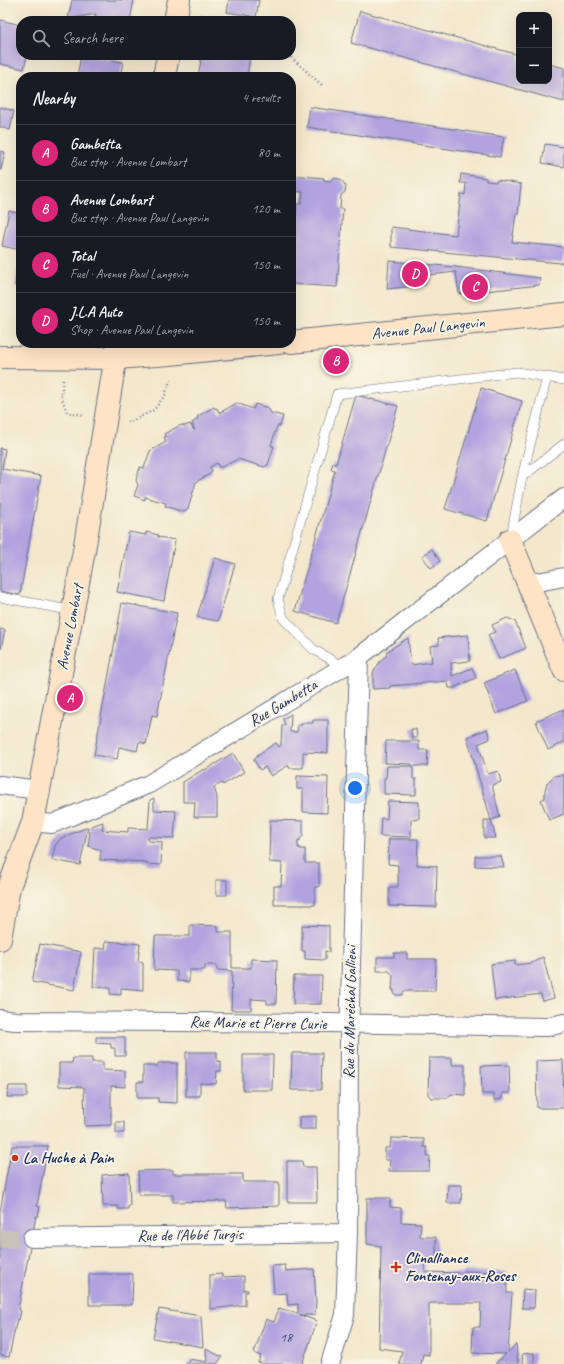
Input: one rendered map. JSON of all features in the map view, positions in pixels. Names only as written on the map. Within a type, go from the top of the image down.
[{"type":"main road","points":[[176,16],[179,0]]},
{"type":"main road","points":[[165,72],[167,60]]},
{"type":"main road","name":"Avenue Paul Langevin","points":[[296,341],[564,314]]},
{"type":"main road","points":[[0,357],[66,358],[117,350],[170,354],[229,348]]},
{"type":"main road","name":"Avenue Lombart","points":[[0,939],[5,886],[33,822],[74,611],[117,350]]},
{"type":"main road","points":[[510,540],[564,670]]},
{"type":"street","name":"Rue Gambetta","points":[[33,822],[52,824],[149,784],[343,667],[359,657],[564,498]]},
{"type":"street","points":[[527,584],[564,576]]},
{"type":"street","name":"Rue du Maréchal Gallieni","points":[[330,1364],[345,1315],[348,1233],[350,1024],[359,657]]},
{"type":"street","points":[[0,785],[39,790]]},
{"type":"street","name":"Rue Marie et Pierre Curie","points":[[0,1019],[15,1021],[547,1027],[564,1023]]},
{"type":"street","name":"Rue de l'Abbé Turgis","points":[[32,1238],[348,1233]]},
{"type":"lane","points":[[343,667],[312,649],[283,618],[278,599],[337,394],[517,372],[564,380]]},
{"type":"lane","points":[[510,540],[522,477],[547,377]]},
{"type":"lane","points":[[522,477],[564,444]]},
{"type":"lane","points":[[0,597],[74,611]]},
{"type":"path","points":[[294,60],[323,86]]},
{"type":"path","points":[[66,358],[61,396],[67,412],[105,420],[130,422],[154,410],[165,395],[172,376],[170,354]]},
{"type":"building","points":[[72,0],[134,0],[131,16],[96,16],[96,14],[69,16]]},
{"type":"building","points":[[229,0],[259,0],[256,16],[227,12]]},
{"type":"building","points":[[360,11],[516,54],[516,84],[552,84],[552,65],[564,68],[564,102],[351,43]]},
{"type":"building","points":[[0,20],[16,24],[16,60],[26,60],[24,69],[0,64]]},
{"type":"building","points":[[80,60],[111,60],[123,62],[121,72],[78,72]]},
{"type":"building","points":[[201,60],[249,60],[248,72],[199,72]]},
{"type":"building","points":[[0,107],[14,111],[10,130],[0,127]]},
{"type":"building","points":[[310,107],[504,137],[500,157],[307,127]]},
{"type":"building","points":[[545,144],[564,147],[564,167],[542,163]]},
{"type":"building","points":[[0,151],[5,152],[1,170],[0,170]]},
{"type":"building","points":[[461,174],[486,178],[486,181],[496,182],[497,180],[521,184],[518,214],[516,214],[512,242],[562,247],[564,251],[564,261],[560,263],[391,247],[391,227],[456,235],[461,194],[465,195],[466,183],[460,183]]},
{"type":"building","points":[[296,175],[324,178],[323,180],[330,181],[334,178],[340,179],[346,186],[345,192],[341,195],[340,209],[343,209],[337,287],[296,284],[297,204],[301,204],[303,192],[296,191]]},
{"type":"building","points":[[9,211],[16,213],[16,249],[2,246]]},
{"type":"building","points":[[389,261],[456,267],[540,278],[539,285],[459,294],[456,272],[429,275],[425,285],[387,289]]},
{"type":"building","points":[[481,388],[522,401],[487,521],[445,509]]},
{"type":"building","points":[[356,395],[398,406],[336,623],[295,611],[335,470],[331,469],[333,463],[336,464]]},
{"type":"building","points":[[237,403],[253,409],[255,404],[268,408],[271,413],[283,416],[280,426],[277,426],[271,446],[274,446],[268,465],[264,467],[238,459],[222,467],[219,467],[217,463],[210,467],[212,471],[210,474],[196,482],[188,509],[184,512],[165,506],[166,503],[145,497],[145,500],[134,496],[138,485],[136,480],[140,467],[144,468],[150,451],[166,442],[164,437],[166,436],[164,434],[181,425],[185,426],[190,424],[195,430],[192,423],[197,420],[198,416],[214,407],[215,409],[217,408],[219,413]]},
{"type":"building","points":[[0,448],[5,449],[2,469],[41,476],[20,595],[0,591]]},
{"type":"building","points":[[129,532],[146,535],[146,532],[158,535],[158,537],[175,540],[164,601],[117,592]]},
{"type":"building","points":[[432,549],[440,561],[431,568],[422,556]]},
{"type":"building","points":[[215,558],[235,564],[218,621],[197,617]]},
{"type":"building","points":[[122,603],[177,613],[157,716],[152,715],[146,744],[139,742],[137,751],[119,747],[117,759],[94,755]]},
{"type":"building","points":[[507,618],[515,621],[526,648],[499,659],[488,635],[495,632],[492,625]]},
{"type":"building","points":[[0,629],[5,630],[1,649],[0,649]]},
{"type":"building","points":[[468,635],[470,661],[451,663],[452,676],[472,668],[476,678],[453,688],[449,688],[448,681],[373,689],[373,673],[381,660],[387,655],[386,652],[408,638],[411,665],[432,662],[430,646],[439,645],[438,638]]},
{"type":"building","points":[[515,670],[528,701],[496,714],[484,683]]},
{"type":"building","points":[[564,709],[564,742],[548,750],[536,721]]},
{"type":"building","points":[[291,714],[290,732],[297,732],[298,725],[302,725],[302,723],[313,723],[313,720],[328,720],[328,753],[303,752],[303,768],[289,768],[289,765],[271,776],[265,767],[260,770],[254,760],[258,756],[257,755],[276,743],[279,747],[281,745],[282,725],[285,725],[283,719]]},
{"type":"building","points":[[411,729],[416,729],[417,738],[412,738]]},
{"type":"building","points":[[487,729],[490,739],[478,744],[488,774],[498,771],[501,782],[492,785],[500,817],[491,820],[467,737]]},
{"type":"building","points":[[386,741],[419,741],[419,750],[428,750],[427,766],[413,766],[413,779],[416,779],[416,795],[384,794],[384,778],[386,778],[387,766],[412,766],[412,764],[385,763]]},
{"type":"building","points":[[233,753],[244,772],[223,785],[222,783],[214,787],[217,797],[217,817],[194,817],[195,802],[183,802],[183,782]]},
{"type":"building","points":[[564,775],[564,814],[549,820],[541,800],[545,798],[547,783],[554,776]]},
{"type":"building","points":[[297,776],[328,777],[327,813],[303,812],[303,789],[297,789]]},
{"type":"building","points":[[154,798],[154,810],[176,811],[174,838],[148,837],[148,841],[162,842],[161,865],[147,864],[147,862],[100,860],[101,850],[88,846],[91,826],[103,822],[102,830],[128,832],[128,828],[148,829],[150,800]]},
{"type":"building","points":[[388,801],[419,802],[419,819],[411,819],[411,837],[380,836],[381,818],[387,819]]},
{"type":"building","points":[[270,820],[303,821],[303,836],[300,841],[298,840],[298,848],[300,847],[300,849],[305,849],[305,863],[319,863],[319,887],[315,887],[315,905],[274,905],[274,886],[281,886],[282,863],[269,862]]},
{"type":"building","points":[[484,820],[491,820],[496,838],[484,838]]},
{"type":"building","points":[[88,827],[80,865],[52,860],[55,846],[61,838]]},
{"type":"building","points":[[389,839],[418,839],[417,865],[437,866],[436,907],[389,906],[389,887],[398,887],[398,865],[388,864]]},
{"type":"building","points":[[475,856],[501,856],[504,867],[475,866]]},
{"type":"building","points":[[216,880],[227,880],[227,895],[216,895]]},
{"type":"building","points":[[190,925],[218,926],[218,932],[232,932],[232,968],[251,968],[251,959],[277,960],[276,1004],[267,1004],[267,1000],[251,999],[251,1010],[231,1010],[232,971],[217,970],[217,965],[205,965],[205,970],[189,970],[189,982],[177,981],[177,971],[154,970],[155,936],[190,936]]},
{"type":"building","points":[[302,925],[329,926],[329,952],[325,951],[325,960],[305,959],[305,951],[302,951]]},
{"type":"building","points":[[106,941],[140,944],[138,961],[143,962],[143,990],[121,988],[121,995],[110,994],[110,988],[93,987],[95,948],[105,949]]},
{"type":"building","points":[[40,944],[81,952],[74,990],[32,982]]},
{"type":"building","points":[[394,953],[407,953],[407,959],[436,959],[435,991],[404,991],[402,995],[396,995],[394,990],[392,990],[393,975],[389,971],[377,971],[377,957],[394,957]]},
{"type":"building","points":[[543,957],[554,998],[543,1001],[541,994],[495,1000],[491,964],[515,961],[515,965],[532,963]]},
{"type":"building","points":[[294,976],[322,976],[321,1004],[293,1004]]},
{"type":"building","points":[[96,1037],[125,1037],[125,1056],[115,1056],[115,1048],[111,1048],[111,1044],[96,1043]]},
{"type":"building","points":[[186,1052],[217,1052],[217,1062],[221,1061],[221,1071],[217,1071],[216,1084],[200,1083],[200,1096],[186,1096]]},
{"type":"building","points":[[292,1053],[322,1053],[321,1090],[291,1090]]},
{"type":"building","points":[[243,1055],[273,1055],[272,1090],[243,1090]]},
{"type":"building","points":[[73,1058],[92,1058],[92,1062],[103,1062],[103,1070],[125,1071],[125,1087],[111,1086],[111,1125],[85,1126],[84,1087],[59,1086],[59,1063],[72,1063]]},
{"type":"building","points":[[429,1058],[452,1058],[452,1065],[465,1065],[465,1095],[451,1094],[448,1098],[431,1098],[428,1094]]},
{"type":"building","points":[[563,1060],[564,1108],[537,1108],[536,1061]]},
{"type":"building","points":[[158,1063],[177,1063],[177,1103],[158,1102],[158,1098],[137,1098],[137,1082],[143,1082],[143,1066],[158,1066]]},
{"type":"building","points":[[509,1065],[510,1093],[502,1093],[502,1099],[494,1100],[494,1094],[482,1094],[481,1066]]},
{"type":"building","points":[[9,1086],[27,1086],[27,1097],[7,1097]]},
{"type":"building","points":[[316,1116],[316,1129],[299,1129],[299,1117]]},
{"type":"building","points":[[116,1122],[124,1122],[124,1133],[116,1133]]},
{"type":"building","points":[[391,1138],[424,1139],[424,1147],[427,1147],[427,1156],[430,1156],[429,1171],[389,1171],[390,1160],[385,1160],[385,1148],[390,1148]]},
{"type":"building","points":[[12,1146],[48,1146],[37,1206],[40,1207],[38,1216],[36,1216],[18,1310],[21,1311],[19,1320],[17,1319],[9,1357],[0,1355],[0,1211]]},
{"type":"building","points":[[287,1161],[302,1161],[303,1167],[316,1167],[317,1202],[287,1202]]},
{"type":"building","points":[[173,1170],[173,1174],[243,1174],[243,1182],[279,1182],[279,1206],[227,1208],[226,1201],[173,1202],[173,1195],[139,1195],[138,1171]]},
{"type":"building","points":[[129,1173],[130,1206],[128,1206],[128,1209],[118,1209],[118,1206],[103,1206],[102,1175]]},
{"type":"building","points":[[448,1185],[462,1185],[461,1203],[447,1203]]},
{"type":"building","points":[[367,1198],[390,1198],[390,1207],[401,1208],[401,1222],[421,1223],[420,1237],[436,1237],[436,1258],[426,1258],[425,1272],[507,1272],[507,1293],[512,1293],[508,1352],[516,1344],[518,1364],[495,1364],[506,1354],[472,1353],[473,1327],[480,1327],[481,1303],[429,1303],[429,1355],[423,1354],[421,1364],[399,1364],[402,1351],[379,1348],[381,1246],[367,1244]]},
{"type":"building","points":[[285,1265],[286,1271],[314,1269],[316,1301],[315,1315],[300,1315],[317,1321],[302,1364],[263,1364],[258,1362],[261,1356],[254,1353],[266,1319],[274,1322],[279,1308],[298,1314],[298,1304],[288,1305],[287,1293],[274,1294],[272,1266]]},
{"type":"building","points":[[89,1274],[133,1274],[132,1305],[89,1305]]},
{"type":"building","points":[[222,1274],[222,1277],[244,1276],[244,1290],[248,1290],[248,1292],[245,1292],[245,1305],[210,1309],[210,1275]]},
{"type":"building","points":[[523,1289],[535,1290],[534,1308],[522,1308]]},
{"type":"building","points":[[159,1309],[201,1316],[203,1347],[153,1338]]},
{"type":"building","points":[[206,1349],[222,1357],[217,1364],[186,1364],[189,1362],[189,1359],[207,1362]]},
{"type":"building","points":[[534,1353],[534,1364],[523,1364],[522,1354]]},
{"type":"tunnel","points":[[0,1239],[32,1238]]},
{"type":"place","name":"J.L.A Auto","points":[[415,274]]},
{"type":"place","name":"Total","points":[[475,287]]},
{"type":"place","name":"Avenue Lombart","points":[[336,361]]},
{"type":"place","name":"Gambetta","points":[[70,698]]},
{"type":"place","name":"La Huche à Pain","points":[[15,1158]]},
{"type":"place","name":"Clinalliance Fontenay-aux-Roses","points":[[396,1267]]}]
